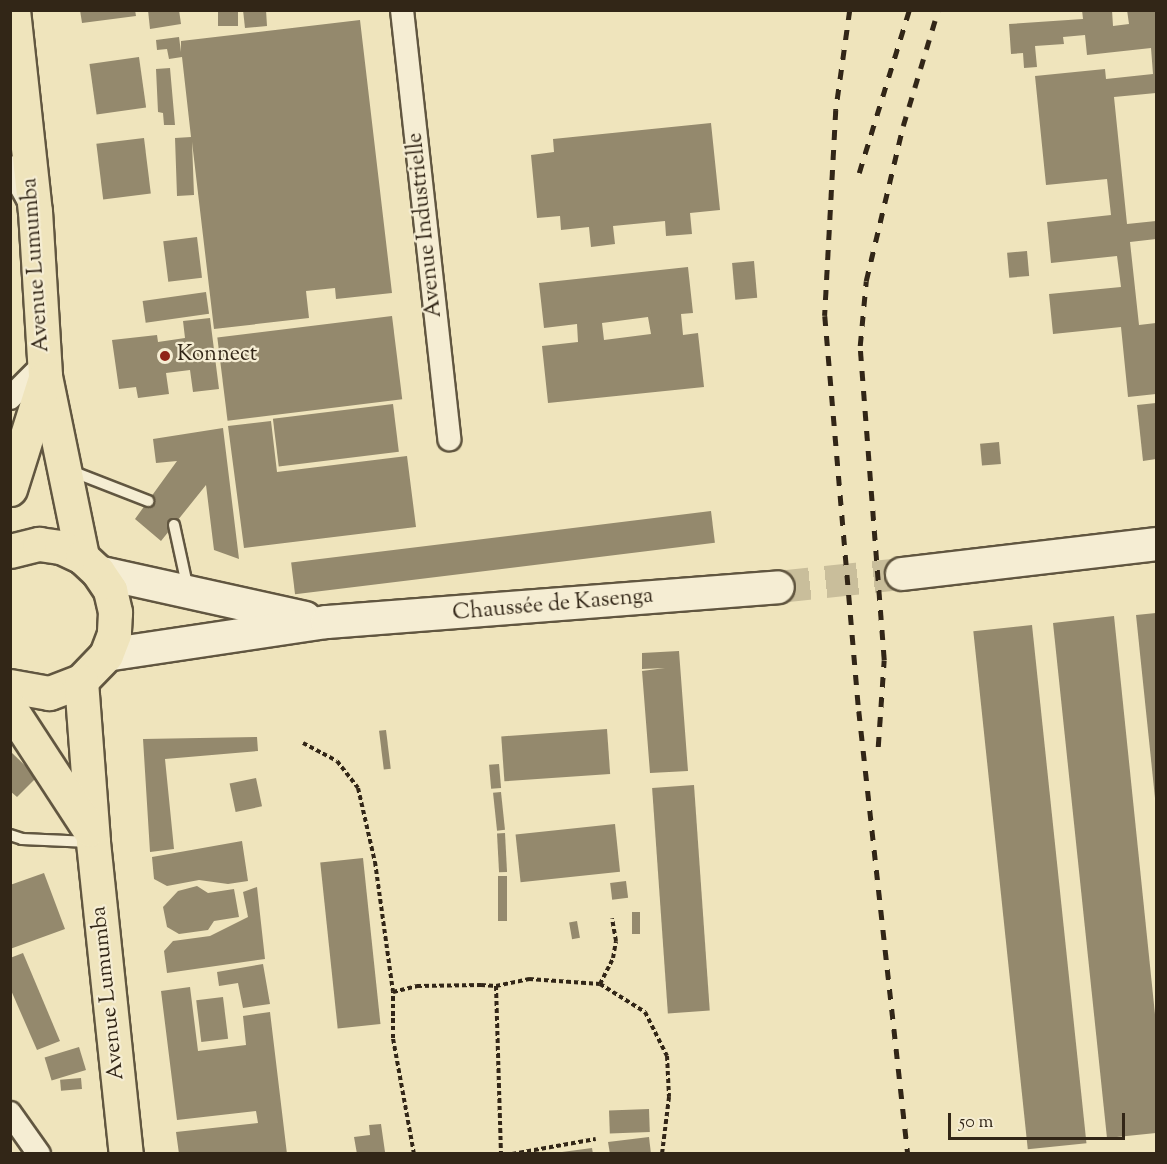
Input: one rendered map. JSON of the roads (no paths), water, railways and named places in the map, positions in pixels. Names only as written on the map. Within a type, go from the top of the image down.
[{"type":"highway","name":"Avenue Lumumba","points":[[10,686],[49,693],[81,681],[106,655],[114,634],[115,612],[110,591],[90,564],[65,469],[45,370],[35,211],[13,10]]},
{"type":"highway","name":"Avenue Lumumba","points":[[10,489],[45,370]]},
{"type":"highway","points":[[10,551],[39,544],[61,547],[90,564]]},
{"type":"highway","name":"Avenue Lumumba","points":[[81,681],[92,837],[126,1154]]},
{"type":"highway","name":"Avenue Lumumba","points":[[10,708],[92,837]]},
{"type":"main road","points":[[902,574],[1156,544]]},
{"type":"main road","points":[[90,564],[190,593],[327,622]]},
{"type":"main road","name":"Chaussée de Kasenga","points":[[327,622],[778,587]]},
{"type":"main road","points":[[106,655],[327,622]]},
{"type":"street","name":"Avenue Industrielle","points":[[402,10],[449,439]]},
{"type":"street","points":[[10,167],[35,211]]},
{"type":"street","points":[[10,398],[45,370]]},
{"type":"street","points":[[10,1113],[39,1154]]},
{"type":"lane","points":[[65,469],[148,501]]},
{"type":"lane","points":[[174,525],[190,593]]},
{"type":"lane","points":[[10,835],[22,839],[92,837]]},
{"type":"tunnel","points":[[778,587],[902,574]]},
{"type":"railway","points":[[850,10],[836,110],[825,316],[859,711],[908,1154]]},
{"type":"railway","points":[[859,173],[909,10]]},
{"type":"railway","points":[[878,747],[884,660],[860,346],[866,281],[903,126],[938,10]]},
{"type":"place","name":"Konnect","points":[[165,356]]}]
